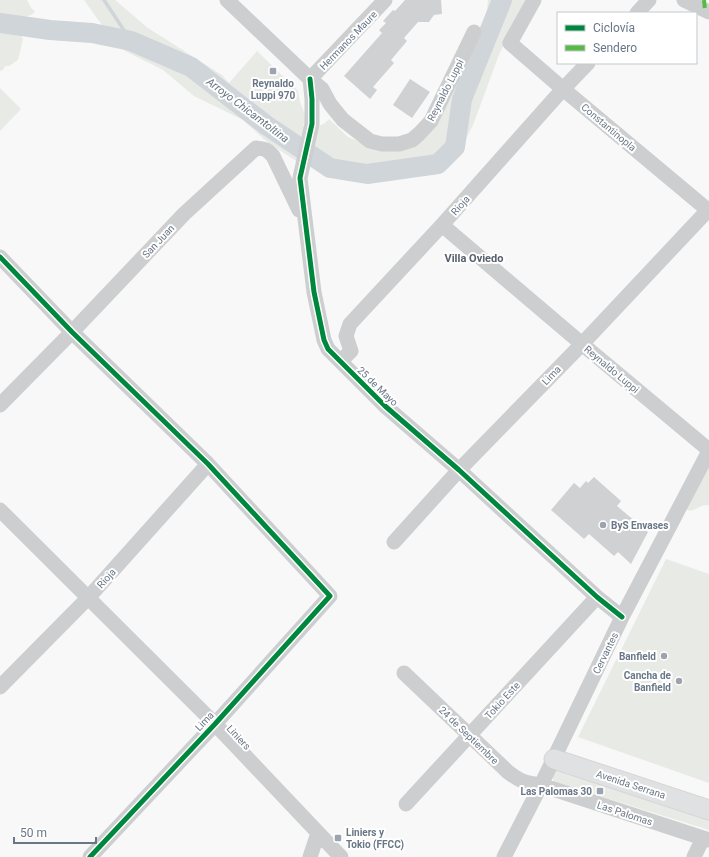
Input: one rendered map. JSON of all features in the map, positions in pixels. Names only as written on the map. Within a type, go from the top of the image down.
[{"type":"main road","name":"Avenida Serrana","points":[[554,758],[709,810]]},
{"type":"street","name":"Reynaldo Luppi","points":[[227,0],[322,89],[330,104],[343,120],[370,141],[382,144],[399,144],[412,140],[431,121],[474,32]]},
{"type":"street","name":"Hermanos Maure","points":[[310,79],[385,0]]},
{"type":"street","name":"Constantinopla","points":[[534,0],[510,43],[709,210]]},
{"type":"street","points":[[638,12],[649,0]]},
{"type":"street","points":[[684,0],[709,12]]},
{"type":"street","name":"Rioja","points":[[346,356],[346,336],[350,324],[442,225],[587,64]]},
{"type":"street","name":"25 de Mayo","points":[[310,79],[312,124],[300,178],[314,292],[324,340],[328,349],[346,356],[385,406],[459,470],[598,597],[622,617]]},
{"type":"street","name":"San Juan","points":[[0,405],[72,332],[184,214],[256,148],[269,151],[273,156],[305,222]]},
{"type":"street","name":"Lima","points":[[394,542],[459,470],[582,344],[709,210]]},
{"type":"street","name":"Reynaldo Luppi","points":[[442,225],[709,451]]},
{"type":"street","points":[[0,257],[72,332],[208,464]]},
{"type":"street","name":"Cervantes","points":[[504,857],[541,785],[622,617],[709,451]]},
{"type":"street","name":"Rioja","points":[[0,687],[88,598],[208,464]]},
{"type":"street","name":"Lima","points":[[90,857],[214,724],[330,596],[208,464]]},
{"type":"street","name":"Liniers","points":[[0,510],[214,724],[340,857]]},
{"type":"street","name":"Tokio Este","points":[[406,804],[598,597]]},
{"type":"street","name":"24 de Septiembre","points":[[404,673],[508,772],[524,782],[541,785]]},
{"type":"street","name":"Las Palomas","points":[[541,785],[706,839]]},
{"type":"street","points":[[310,857],[318,833]]},
{"type":"street","points":[[694,857],[706,839]]},
{"type":"shaded area","points":[[0,0],[27,0],[35,12],[25,17],[19,32],[23,39],[18,60],[9,66],[5,66],[3,70],[0,71]]},
{"type":"shaded area","points":[[84,0],[115,0],[148,28],[222,75],[229,83],[257,51],[298,91],[300,102],[308,122],[302,125],[320,126],[329,119],[348,137],[369,146],[425,136],[451,98],[476,44],[487,10],[488,0],[528,0],[500,52],[473,125],[456,158],[433,173],[409,177],[362,179],[315,168],[296,161],[266,141],[243,120],[194,96],[163,70],[125,51],[99,21]]},
{"type":"shaded area","points":[[0,88],[21,109],[0,131]]},
{"type":"shaded area","points":[[709,453],[709,505],[692,510],[685,509]]},
{"type":"shaded area","name":"Banfield","points":[[666,559],[709,574],[709,783],[578,737]]},
{"type":"shaded area","points":[[555,768],[709,817],[709,830],[558,783],[552,778]]},
{"type":"building","points":[[405,0],[441,0],[442,14],[434,15],[429,22],[418,22],[404,38],[407,41],[391,60],[394,63],[373,87],[377,90],[370,99],[344,76],[382,33],[379,30],[386,23],[383,21]]},
{"type":"building","points":[[410,79],[430,92],[412,118],[393,105]]},
{"type":"building","name":"ByS Envases","points":[[594,477],[621,501],[617,506],[648,532],[631,564],[618,552],[614,556],[589,534],[584,539],[551,510],[574,483],[580,488],[586,481],[588,483]]},
{"type":"waterway","points":[[104,0],[131,41]]},
{"type":"waterway","name":"Arroyo Chicamtoltina","points":[[0,23],[50,30],[92,33],[131,41],[191,67],[266,125],[330,168],[367,174],[438,164],[455,147],[462,99],[502,0]]},
{"type":"marked path","points":[[704,0],[705,10]]},
{"type":"cycle path","points":[[310,79],[312,124],[300,178],[314,292],[324,340],[328,349],[385,406],[459,470],[597,597],[622,617]]},
{"type":"cycle path","points":[[0,257],[72,332],[208,464],[330,596],[215,724],[90,857]]},
{"type":"place","name":"Reynaldo Luppi 970","points":[[273,71]]},
{"type":"place","name":"ByS Envases","points":[[603,525]]},
{"type":"place","name":"Banfield","points":[[664,656]]},
{"type":"place","name":"Cancha de Banfield","points":[[679,681]]},
{"type":"place","name":"Las Palomas 30","points":[[600,791]]},
{"type":"place","name":"Liniers y Tokio (FFCC)","points":[[338,838]]},
{"type":"district","name":"Villa Oviedo","points":[[474,258]]}]
